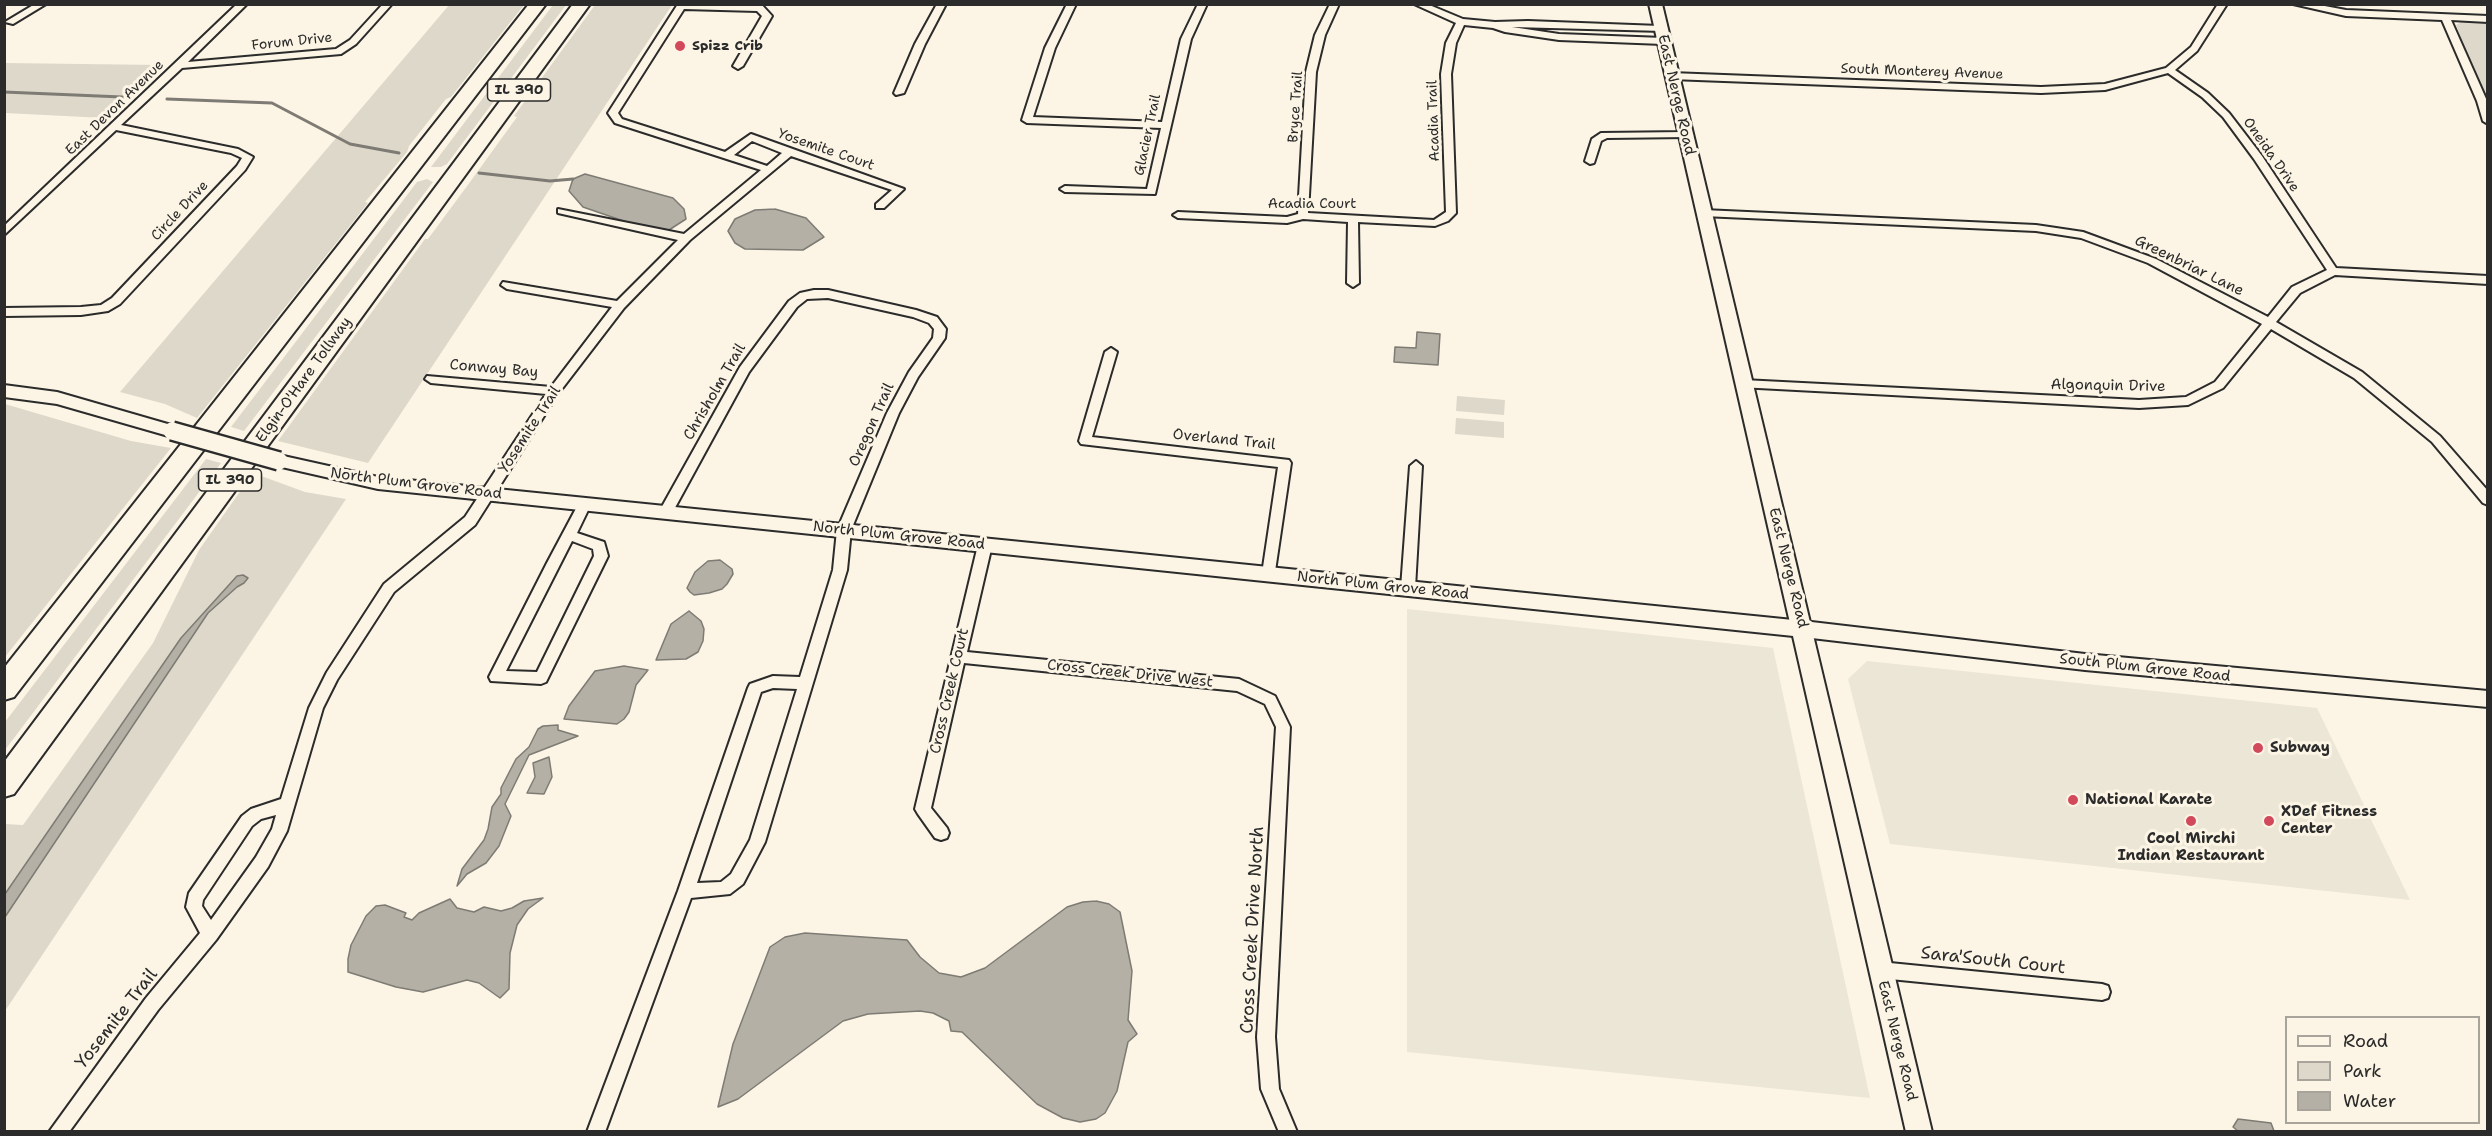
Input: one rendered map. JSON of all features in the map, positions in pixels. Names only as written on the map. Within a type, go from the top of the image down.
[{"type":"highway","name":"IL 390","points":[[4,688],[538,4]]},
{"type":"highway","name":"Elgin-O'Hare Tollway","points":[[4,784],[582,4]]},
{"type":"main road","name":"East Nerge Road","points":[[1655,4],[1919,1131]]},
{"type":"street","points":[[10,22],[42,4]]},
{"type":"street","name":"East Devon Avenue","points":[[4,232],[243,4]]},
{"type":"street","name":"Forum Drive","points":[[181,64],[338,52],[353,42],[388,4]]},
{"type":"street","points":[[899,93],[934,15],[942,4]]},
{"type":"street","points":[[1072,4],[1050,48],[1027,120],[1166,124]]},
{"type":"street","name":"Glacier Trail","points":[[1065,189],[1151,192],[1186,39],[1203,4]]},
{"type":"street","name":"Bryce Trail","points":[[1303,216],[1311,72],[1320,35],[1335,4]]},
{"type":"street","points":[[1418,4],[1461,22],[1495,25],[1528,24],[1662,35]]},
{"type":"street","points":[[2169,70],[2194,49],[2223,4]]},
{"type":"street","points":[[2297,4],[2346,13],[2487,19]]},
{"type":"street","points":[[738,66],[767,16],[758,6],[682,5],[613,113],[618,121],[767,170]]},
{"type":"street","points":[[2446,19],[2485,101],[2487,121]]},
{"type":"street","name":"Acadia Trail","points":[[1444,219],[1451,213],[1446,74],[1451,43],[1461,22]]},
{"type":"street","name":"South Monterey Avenue","points":[[1671,76],[2080,90],[2129,83],[2169,70]]},
{"type":"street","name":"Oneida Drive","points":[[2169,70],[2205,95],[2226,115],[2258,158],[2333,271]]},
{"type":"street","name":"Circle Drive","points":[[4,312],[81,311],[104,308],[116,301],[225,185],[248,157],[234,151],[114,127]]},
{"type":"street","points":[[1590,161],[1597,139],[1605,135],[1685,135]]},
{"type":"street","name":"Yosemite Court","points":[[726,156],[751,137],[899,189],[880,206]]},
{"type":"street","name":"Yosemite Trail","points":[[58,1131],[152,1004],[210,934],[262,862],[279,831],[316,708],[358,632],[389,588],[470,521],[554,391],[620,305],[686,238],[789,152]]},
{"type":"street","points":[[562,211],[686,238]]},
{"type":"street","name":"Greenbriar Lane","points":[[1703,213],[2036,228],[2083,235],[2152,261],[2268,322],[2358,375],[2436,439],[2487,500]]},
{"type":"street","name":"Acadia Court","points":[[1178,215],[1287,220],[1303,216],[1435,223],[1444,219]]},
{"type":"street","points":[[1353,219],[1353,283]]},
{"type":"street","points":[[2333,271],[2487,280]]},
{"type":"street","name":"Algonquin Drive","points":[[1743,384],[2139,404],[2188,401],[2219,385],[2296,290],[2333,271]]},
{"type":"street","points":[[507,285],[620,305]]},
{"type":"street","name":"Chrisholm Trail","points":[[666,512],[744,370],[793,304],[804,296],[828,294],[916,314],[933,320],[940,328],[939,338]]},
{"type":"street","name":"Oregon Trail","points":[[686,891],[723,889],[737,879],[757,842],[840,570],[844,530],[893,413],[914,375],[939,338]]},
{"type":"street","name":"Overland Trail","points":[[1111,352],[1085,441],[1285,464],[1269,574]]},
{"type":"street","name":"Conway Bay","points":[[431,379],[554,391]]},
{"type":"street","name":"North Plum Grove Road","points":[[4,391],[57,398],[279,461],[378,483],[1803,629]]},
{"type":"street","points":[[1408,588],[1416,466]]},
{"type":"street","points":[[569,535],[599,546],[601,556],[542,678],[496,677],[549,573],[585,504]]},
{"type":"street","name":"Cross Creek Court","points":[[941,833],[923,809],[985,545]]},
{"type":"street","name":"South Plum Grove Road","points":[[1803,629],[2088,663],[2487,699]]},
{"type":"street","name":"Cross Creek Drive West","points":[[958,657],[1239,685],[1270,700],[1283,727]]},
{"type":"street","points":[[596,1131],[686,891],[755,688],[773,682],[806,683]]},
{"type":"street","name":"Cross Creek Drive North","points":[[1283,727],[1266,1037],[1270,1089],[1288,1131]]},
{"type":"street","points":[[210,934],[194,907],[195,898],[247,821],[256,814],[288,804]]},
{"type":"street","name":"Sara'South Court","points":[[1880,970],[2102,992]]},
{"type":"shaded area","points":[[1407,609],[1773,648],[1870,1098],[1407,1052]]},
{"type":"shaded area","points":[[1867,661],[2317,708],[2410,900],[1890,844],[1848,679]]},
{"type":"green space","points":[[450,4],[524,5],[451,97],[446,99],[409,146],[407,152],[365,202],[368,203],[197,418],[165,404],[120,392]]},
{"type":"green space","points":[[553,5],[566,5],[447,164],[441,167],[431,167]]},
{"type":"green space","points":[[595,5],[672,5],[368,463],[278,441],[425,239],[428,239],[470,182],[517,117],[514,116]]},
{"type":"green space","points":[[2487,21],[2487,98],[2482,93],[2456,25],[2461,22]]},
{"type":"green space","points":[[5,63],[160,65],[104,118],[5,113]]},
{"type":"green space","points":[[427,179],[433,182],[244,431],[231,427],[417,182]]},
{"type":"green space","points":[[1457,396],[1505,400],[1504,415],[1456,411]]},
{"type":"green space","points":[[5,404],[131,441],[171,448],[5,657]]},
{"type":"green space","points":[[1456,418],[1504,422],[1504,438],[1455,434]]},
{"type":"green space","points":[[206,459],[221,463],[5,750],[5,722]]},
{"type":"green space","points":[[253,473],[305,492],[346,499],[5,1011],[5,824],[23,825],[153,643],[199,550]]},
{"type":"water","points":[[585,174],[673,198],[684,209],[686,219],[669,230],[641,227],[583,207],[569,191],[573,179]]},
{"type":"water","points":[[775,209],[806,218],[824,237],[803,250],[745,249],[735,243],[728,231],[735,219],[755,210]]},
{"type":"water","points":[[1417,332],[1440,334],[1438,365],[1394,362],[1395,347],[1416,348]]},
{"type":"water","points":[[720,560],[732,569],[733,574],[727,584],[722,589],[709,593],[694,595],[690,592],[687,588],[695,572],[708,561]]},
{"type":"water","points":[[243,575],[248,578],[244,583],[208,613],[5,917],[5,894],[181,638],[237,576]]},
{"type":"water","points":[[689,611],[701,621],[704,629],[703,641],[698,652],[686,659],[656,660],[671,624]]},
{"type":"water","points":[[624,666],[648,670],[636,685],[629,712],[624,719],[617,724],[564,719],[569,706],[595,671]]},
{"type":"water","points":[[558,725],[558,730],[578,736],[529,755],[505,804],[511,816],[499,846],[486,863],[467,874],[457,886],[462,869],[484,840],[492,807],[501,794],[501,788],[516,759],[529,747],[538,729],[543,726]]},
{"type":"water","points":[[549,757],[552,777],[544,794],[527,793],[535,777],[533,763]]},
{"type":"water","points":[[543,898],[528,909],[517,925],[510,953],[509,989],[500,998],[479,983],[467,980],[423,992],[396,987],[348,972],[351,945],[366,916],[376,906],[385,905],[406,913],[404,917],[412,920],[419,913],[450,899],[457,908],[474,912],[484,907],[501,911],[524,901]]},
{"type":"water","points":[[1096,901],[1109,904],[1120,912],[1132,971],[1128,1020],[1137,1034],[1128,1042],[1117,1091],[1105,1113],[1096,1119],[1080,1122],[1063,1118],[1037,1104],[962,1032],[951,1031],[949,1021],[933,1013],[920,1011],[868,1014],[843,1021],[738,1099],[718,1107],[733,1044],[770,947],[785,937],[805,933],[907,940],[920,957],[939,973],[961,977],[985,968],[1067,907]]},
{"type":"water","points":[[2238,1119],[2271,1123],[2274,1131],[2238,1131],[2233,1127]]},
{"type":"waterway","points":[[4,92],[122,97]]},
{"type":"waterway","points":[[167,99],[272,103],[350,144],[399,153]]},
{"type":"waterway","points":[[479,173],[550,181],[573,179]]},
{"type":"place","name":"Spizz Crib","points":[[680,46]]},
{"type":"place","name":"Subway","points":[[2258,748]]},
{"type":"place","name":"National Karate","points":[[2073,800]]},
{"type":"place","name":"Cool Mirchi Indian Restaurant","points":[[2191,821]]},
{"type":"place","name":"XDef Fitness Center","points":[[2269,821]]}]
